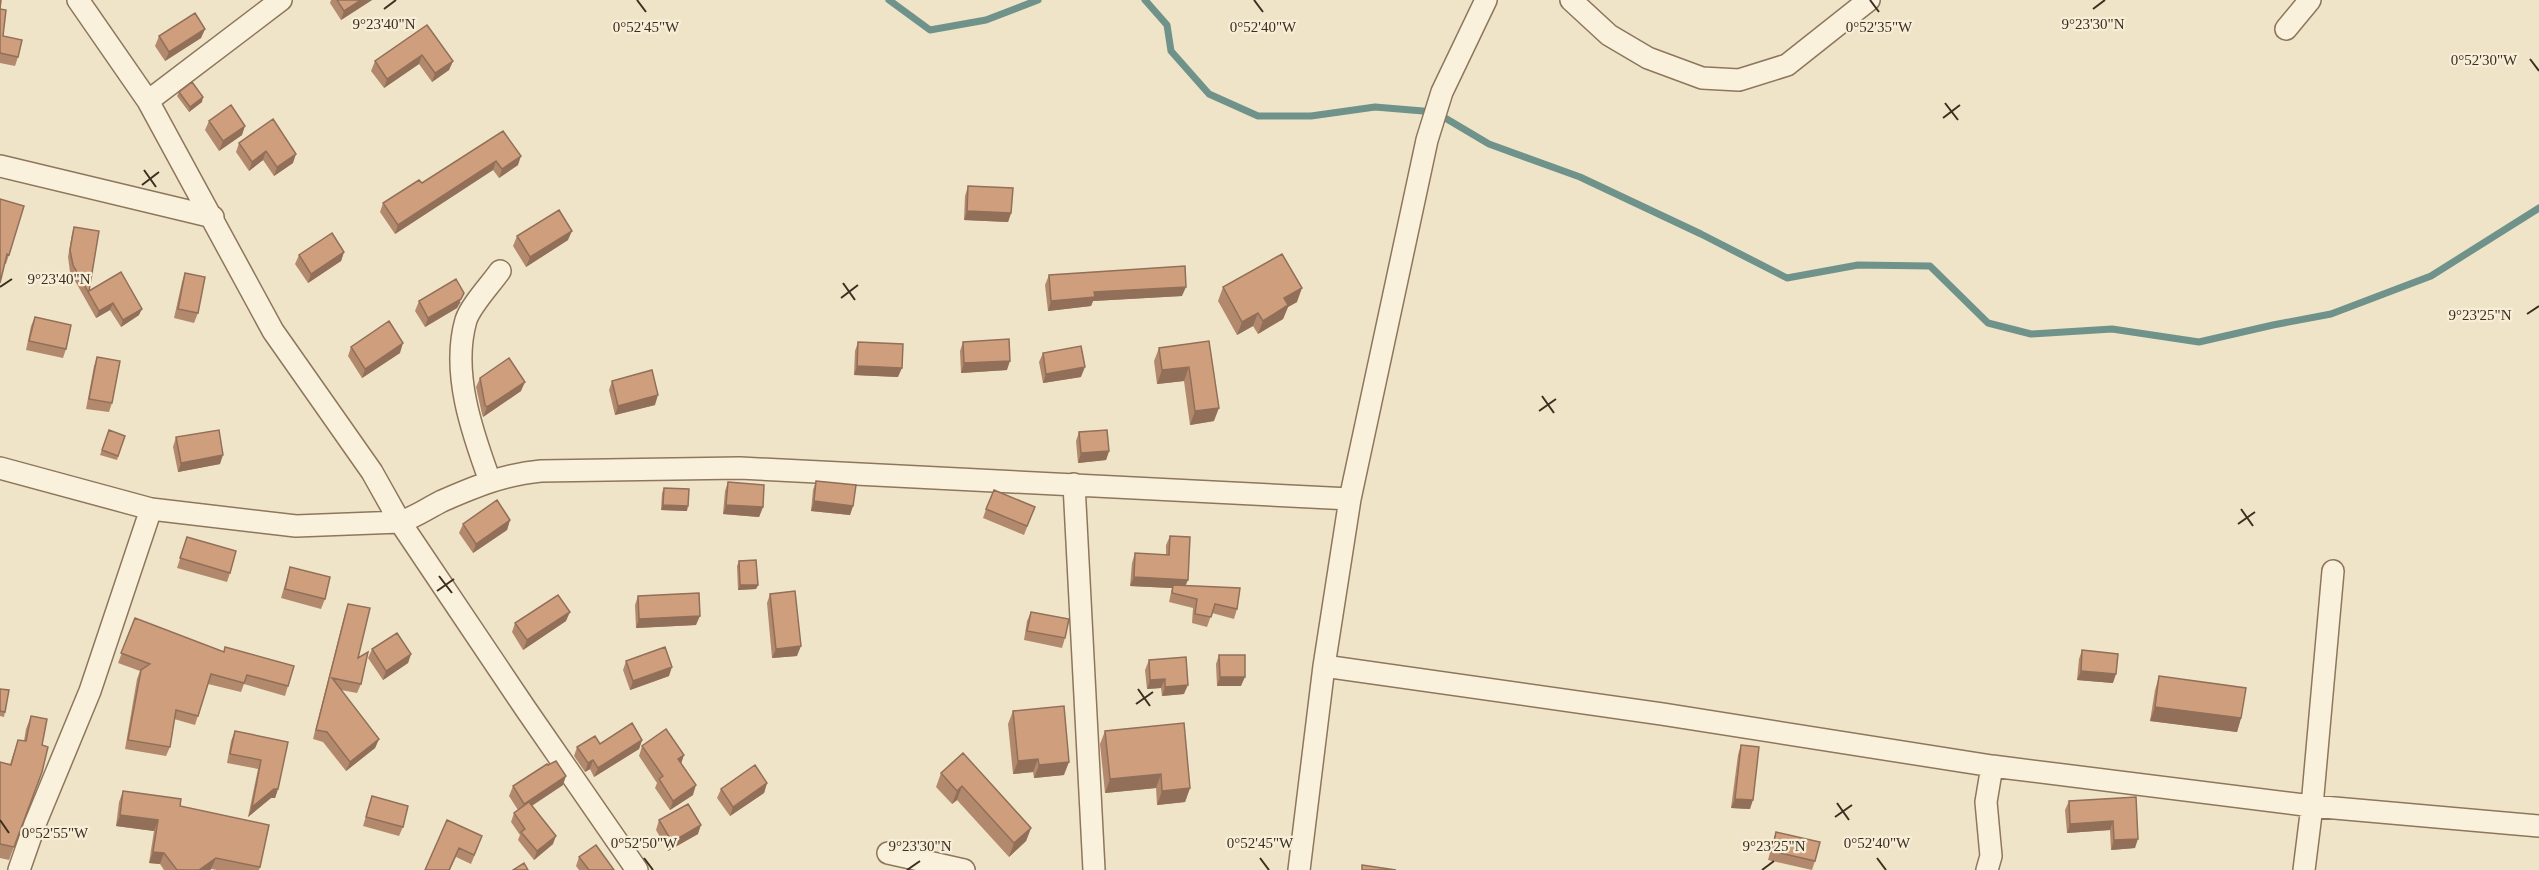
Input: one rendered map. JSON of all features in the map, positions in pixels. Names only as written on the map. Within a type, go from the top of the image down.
[{"type":"street","points":[[78,0],[148,101],[273,331],[372,472],[400,522],[637,870]]},
{"type":"street","points":[[148,101],[281,0]]},
{"type":"street","points":[[1299,870],[1324,666],[1350,499],[1427,140],[1442,92],[1485,0]]},
{"type":"street","points":[[1571,0],[1609,36],[1648,58],[1702,78],[1739,80],[1787,65],[1869,0]]},
{"type":"street","points":[[2286,29],[2310,0]]},
{"type":"street","points":[[0,166],[213,217]]},
{"type":"street","points":[[490,481],[464,392],[460,357],[467,318],[500,271]]},
{"type":"street","points":[[0,468],[151,509],[296,526],[400,522],[416,517],[439,503],[490,481],[518,473],[541,471],[740,468],[1350,499]]},
{"type":"street","points":[[1074,484],[1094,870]]},
{"type":"street","points":[[19,870],[35,824],[90,691],[151,509]]},
{"type":"street","points":[[2304,870],[2333,571]]},
{"type":"street","points":[[1324,666],[1662,714],[1992,766],[2312,806],[2539,826]]},
{"type":"street","points":[[1987,870],[1991,856],[1986,802],[1992,766]]},
{"type":"street","points":[[888,853],[964,870]]},
{"type":"building","points":[[337,0],[361,0],[344,11]]},
{"type":"building","points":[[0,9],[6,10],[3,36],[22,40],[18,57],[0,53]]},
{"type":"building","points":[[195,13],[205,29],[169,52],[159,36]]},
{"type":"building","points":[[427,25],[453,61],[435,73],[422,55],[387,79],[375,61]]},
{"type":"building","points":[[192,82],[203,97],[190,107],[179,92]]},
{"type":"building","points":[[231,105],[245,126],[223,141],[209,121]]},
{"type":"building","points":[[273,119],[296,154],[277,167],[266,151],[252,162],[239,143]]},
{"type":"building","points":[[503,131],[521,156],[502,169],[496,161],[398,225],[383,203],[419,180],[422,183]]},
{"type":"building","points":[[968,186],[1013,188],[1011,213],[967,211]]},
{"type":"building","points":[[0,199],[24,206],[9,255],[7,254],[0,283]]},
{"type":"building","points":[[559,210],[572,231],[530,257],[517,236]]},
{"type":"building","points":[[74,227],[99,231],[89,291],[121,272],[142,309],[123,320],[113,303],[99,311],[73,265],[70,250]]},
{"type":"building","points":[[332,233],[344,252],[311,274],[299,255]]},
{"type":"building","points":[[1282,254],[1302,288],[1284,298],[1288,305],[1263,321],[1258,313],[1242,322],[1223,287]]},
{"type":"building","points":[[1185,266],[1186,287],[1094,292],[1095,297],[1051,301],[1049,275]]},
{"type":"building","points":[[185,273],[205,277],[198,313],[178,309]]},
{"type":"building","points":[[456,279],[464,293],[461,299],[428,318],[419,301]]},
{"type":"building","points":[[35,317],[71,325],[66,349],[29,341]]},
{"type":"building","points":[[389,321],[403,343],[365,369],[351,347]]},
{"type":"building","points":[[1009,339],[1010,361],[964,363],[963,342]]},
{"type":"building","points":[[1209,341],[1219,408],[1195,411],[1189,367],[1162,370],[1159,348]]},
{"type":"building","points":[[858,342],[903,344],[902,368],[857,366]]},
{"type":"building","points":[[1081,346],[1085,367],[1046,374],[1043,353]]},
{"type":"building","points":[[97,357],[120,361],[112,403],[89,399]]},
{"type":"building","points":[[509,358],[525,382],[487,407],[480,378]]},
{"type":"building","points":[[652,370],[658,395],[618,406],[612,381]]},
{"type":"building","points":[[109,430],[125,436],[118,456],[102,450]]},
{"type":"building","points":[[219,430],[223,455],[181,463],[176,437]]},
{"type":"building","points":[[1107,430],[1109,451],[1081,453],[1079,432]]},
{"type":"building","points":[[816,481],[856,485],[853,506],[814,501]]},
{"type":"building","points":[[728,482],[764,485],[763,507],[726,505]]},
{"type":"building","points":[[664,488],[689,489],[688,506],[663,505]]},
{"type":"building","points":[[994,490],[1035,507],[1027,526],[986,509]]},
{"type":"building","points":[[497,500],[510,520],[476,544],[463,524]]},
{"type":"building","points":[[1170,536],[1190,537],[1188,580],[1134,577],[1135,553],[1169,555]]},
{"type":"building","points":[[187,537],[236,551],[230,573],[180,558]]},
{"type":"building","points":[[756,560],[758,585],[740,585],[739,561]]},
{"type":"building","points":[[290,567],[330,577],[325,599],[285,589]]},
{"type":"building","points":[[1173,585],[1240,588],[1237,609],[1215,604],[1211,617],[1195,614],[1197,599],[1172,593]]},
{"type":"building","points":[[795,591],[801,646],[776,649],[770,594]]},
{"type":"building","points":[[699,593],[700,616],[639,619],[638,596]]},
{"type":"building","points":[[558,595],[570,612],[527,640],[515,623]]},
{"type":"building","points":[[348,604],[370,608],[358,658],[368,652],[361,684],[332,678],[379,739],[350,762],[327,732],[316,730]]},
{"type":"building","points":[[1031,612],[1069,619],[1065,638],[1027,631]]},
{"type":"building","points":[[135,618],[224,652],[225,647],[294,666],[288,686],[247,675],[244,683],[211,674],[198,716],[176,710],[170,747],[128,740],[141,670],[150,664],[121,653]]},
{"type":"building","points":[[397,633],[411,654],[386,671],[372,649]]},
{"type":"building","points":[[665,647],[672,667],[633,681],[626,661]]},
{"type":"building","points":[[2082,650],[2118,654],[2116,674],[2081,671]]},
{"type":"building","points":[[1219,655],[1245,655],[1245,677],[1220,677]]},
{"type":"building","points":[[1186,657],[1188,685],[1165,687],[1165,679],[1150,680],[1149,660]]},
{"type":"building","points":[[2159,676],[2246,688],[2241,718],[2155,707]]},
{"type":"building","points":[[0,689],[9,690],[5,712],[0,711]]},
{"type":"building","points":[[1064,706],[1069,762],[1039,765],[1038,759],[1018,761],[1013,711]]},
{"type":"building","points":[[31,716],[47,719],[42,745],[48,747],[42,772],[14,847],[0,844],[0,762],[11,765],[18,740],[26,741]]},
{"type":"building","points":[[632,723],[642,740],[598,768],[593,760],[588,763],[577,747],[595,736],[600,744]]},
{"type":"building","points":[[1184,723],[1190,788],[1162,791],[1161,774],[1110,779],[1105,731]]},
{"type":"building","points":[[666,729],[684,755],[678,759],[696,785],[673,801],[659,779],[663,776],[642,746]]},
{"type":"building","points":[[235,731],[288,742],[278,789],[274,789],[252,807],[261,760],[230,754]]},
{"type":"building","points":[[1741,745],[1759,747],[1753,800],[1735,799]]},
{"type":"building","points":[[963,753],[1031,828],[1014,843],[962,786],[957,791],[941,773]]},
{"type":"building","points":[[556,761],[566,776],[524,804],[513,786],[547,764]]},
{"type":"building","points":[[755,765],[767,783],[733,807],[721,789]]},
{"type":"building","points":[[123,791],[181,799],[180,806],[269,825],[260,867],[216,858],[199,870],[177,870],[164,853],[153,852],[158,820],[120,815]]},
{"type":"building","points":[[372,796],[408,806],[403,827],[366,817]]},
{"type":"building","points":[[2136,797],[2138,839],[2114,840],[2113,821],[2070,824],[2069,801]]},
{"type":"building","points":[[529,802],[556,836],[537,851],[521,832],[525,829],[514,813]]},
{"type":"building","points":[[688,804],[701,825],[672,842],[659,820]]},
{"type":"building","points":[[447,820],[482,836],[474,855],[459,848],[449,870],[425,870]]},
{"type":"building","points":[[1776,832],[1820,842],[1815,861],[1772,851]]},
{"type":"building","points":[[596,845],[614,870],[589,870],[579,857]]},
{"type":"building","points":[[524,863],[528,870],[513,870]]},
{"type":"building","points":[[1362,865],[1396,870],[1362,870]]},
{"type":"waterway","points":[[889,0],[930,30],[986,20],[1038,0]]},
{"type":"waterway","points":[[1145,0],[1167,25],[1171,51],[1209,94],[1258,116],[1311,116],[1375,107],[1435,112],[1489,144],[1580,177],[1701,234],[1787,278],[1858,265],[1930,266],[1988,323],[2031,334],[2112,329],[2199,342],[2331,314],[2431,276],[2539,208]]}]
